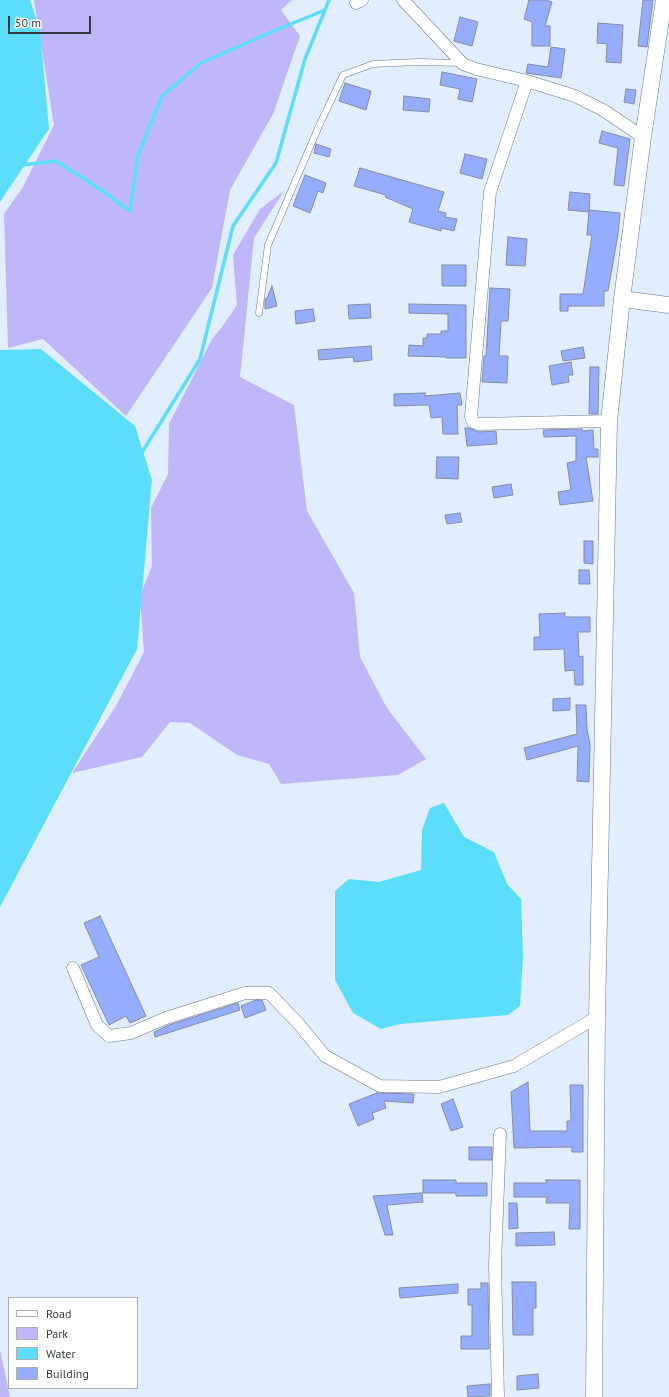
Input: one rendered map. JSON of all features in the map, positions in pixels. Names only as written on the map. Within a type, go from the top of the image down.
[{"type":"main road","points":[[594,1397],[596,1017],[609,421],[622,300],[664,0]]},
{"type":"main road","points":[[622,300],[669,305]]},
{"type":"street","points":[[403,0],[463,64],[476,69],[527,81],[576,96],[603,110],[644,137]]},
{"type":"street","points":[[527,81],[490,192],[471,416],[473,422],[478,424],[609,421]]},
{"type":"street","points":[[74,968],[97,1026],[109,1036],[131,1033],[166,1018],[245,993],[269,993],[298,1023],[325,1056],[380,1086],[439,1087],[514,1066],[596,1017]]},
{"type":"street","points":[[498,1397],[495,1264],[500,1134]]},
{"type":"lane","points":[[260,313],[268,245],[318,126],[343,75],[373,64],[418,62],[463,64]]},
{"type":"green space","points":[[34,0],[292,0],[281,10],[300,36],[273,114],[230,190],[212,288],[126,416],[43,339],[8,348],[4,214],[23,187],[54,125]]},
{"type":"green space","points":[[284,191],[254,238],[240,377],[294,405],[307,511],[354,593],[360,657],[387,708],[426,759],[398,775],[281,784],[269,764],[237,755],[190,723],[170,722],[142,757],[72,773],[116,706],[144,652],[140,596],[152,566],[151,508],[168,474],[169,424],[212,339],[237,305],[233,255],[260,209]]},
{"type":"green space","points":[[0,1350],[10,1397],[0,1397]]},
{"type":"water","points":[[0,0],[30,0],[40,30],[49,129],[0,202]]},
{"type":"water","points":[[41,349],[135,426],[152,480],[137,649],[0,907],[0,350]]},
{"type":"water","points":[[444,803],[464,837],[494,852],[507,884],[521,899],[523,956],[520,1006],[508,1015],[400,1024],[381,1029],[353,1013],[335,980],[335,891],[349,879],[379,882],[421,870],[422,830],[430,808]]},
{"type":"building","points":[[529,0],[546,0],[552,2],[545,26],[550,26],[550,46],[532,46],[532,22],[524,19]]},
{"type":"building","points":[[643,0],[653,0],[647,47],[638,46]]},
{"type":"building","points":[[460,17],[478,22],[472,46],[454,41]]},
{"type":"building","points":[[598,23],[623,25],[621,63],[606,62],[607,44],[597,43]]},
{"type":"building","points":[[551,47],[565,49],[561,78],[526,73],[528,64],[548,67]]},
{"type":"building","points":[[442,72],[477,79],[472,102],[458,99],[460,89],[440,85]]},
{"type":"building","points":[[345,83],[371,91],[366,110],[339,101]]},
{"type":"building","points":[[626,89],[636,90],[634,104],[624,102]]},
{"type":"building","points":[[404,96],[430,99],[429,112],[403,110]]},
{"type":"building","points":[[602,131],[630,139],[624,186],[614,185],[618,148],[599,143]]},
{"type":"building","points":[[316,144],[331,149],[329,157],[314,153]]},
{"type":"building","points":[[465,154],[487,159],[482,179],[460,173]]},
{"type":"building","points":[[360,168],[444,192],[438,211],[446,213],[445,217],[457,219],[454,231],[441,228],[441,231],[409,222],[413,209],[385,197],[386,195],[354,186]]},
{"type":"building","points":[[305,175],[326,183],[323,193],[318,191],[310,213],[293,206]]},
{"type":"building","points":[[570,192],[590,194],[589,212],[568,210]]},
{"type":"building","points":[[589,210],[620,213],[618,234],[608,291],[604,291],[604,306],[568,306],[568,311],[560,311],[560,294],[583,294],[592,235],[587,235]]},
{"type":"building","points":[[508,237],[527,239],[525,266],[506,265]]},
{"type":"building","points":[[442,265],[466,265],[466,286],[442,286]]},
{"type":"building","points":[[272,286],[277,306],[265,309],[265,299],[267,298]]},
{"type":"building","points":[[490,288],[510,289],[508,321],[501,321],[499,356],[508,356],[507,383],[482,382],[484,356],[486,356]]},
{"type":"building","points":[[370,304],[371,318],[349,319],[348,305]]},
{"type":"building","points":[[409,304],[466,305],[466,358],[408,356],[409,345],[423,346],[423,338],[427,338],[427,334],[441,334],[441,331],[448,331],[448,314],[409,313]]},
{"type":"building","points":[[313,309],[315,321],[296,324],[295,311]]},
{"type":"building","points":[[371,346],[372,360],[354,362],[353,357],[319,360],[318,350]]},
{"type":"building","points":[[583,347],[585,358],[563,361],[561,351]]},
{"type":"building","points":[[571,362],[573,375],[568,375],[569,382],[552,385],[549,366]]},
{"type":"building","points":[[590,367],[599,367],[598,414],[589,414]]},
{"type":"building","points":[[425,393],[425,396],[460,393],[462,405],[457,405],[458,434],[443,434],[442,417],[431,418],[429,405],[394,406],[394,394]]},
{"type":"building","points":[[465,428],[478,432],[496,431],[497,444],[467,446]]},
{"type":"building","points":[[582,429],[582,431],[593,430],[594,449],[598,449],[598,457],[586,457],[593,501],[560,505],[558,492],[571,490],[567,463],[576,461],[576,436],[544,437],[543,430]]},
{"type":"building","points":[[437,457],[459,457],[458,479],[436,478]]},
{"type":"building","points":[[511,484],[513,495],[494,498],[492,487]]},
{"type":"building","points":[[460,513],[462,522],[447,524],[445,515]]},
{"type":"building","points":[[584,541],[593,541],[593,564],[584,563]]},
{"type":"building","points":[[579,570],[589,570],[590,584],[579,584]]},
{"type":"building","points":[[565,613],[565,617],[590,617],[590,632],[578,632],[579,657],[583,656],[583,685],[575,685],[574,670],[565,671],[564,649],[534,650],[534,637],[540,637],[539,614]]},
{"type":"building","points":[[570,698],[570,710],[553,711],[553,699]]},
{"type":"building","points":[[576,705],[586,705],[587,729],[590,744],[589,782],[577,781],[578,746],[527,760],[524,748],[577,734]]},
{"type":"building","points":[[100,916],[146,1016],[130,1023],[126,1016],[109,1025],[81,965],[99,957],[84,923]]},
{"type":"building","points":[[256,1000],[262,1000],[266,1010],[245,1018],[241,1006]]},
{"type":"building","points":[[238,1003],[240,1010],[155,1037],[154,1032],[169,1025]]},
{"type":"building","points":[[528,1082],[530,1131],[567,1131],[567,1121],[571,1121],[570,1085],[583,1085],[583,1152],[572,1152],[572,1147],[514,1148],[511,1092]]},
{"type":"building","points":[[377,1093],[414,1094],[413,1103],[384,1101],[386,1108],[372,1113],[374,1119],[358,1126],[349,1104]]},
{"type":"building","points":[[453,1099],[463,1127],[451,1131],[441,1104]]},
{"type":"building","points":[[469,1147],[492,1147],[492,1160],[469,1160]]},
{"type":"building","points":[[423,1180],[456,1180],[456,1183],[487,1183],[487,1196],[456,1196],[456,1193],[423,1193]]},
{"type":"building","points":[[546,1180],[580,1180],[580,1229],[569,1229],[570,1203],[546,1203],[547,1197],[514,1197],[514,1183],[546,1183]]},
{"type":"building","points":[[422,1193],[423,1202],[387,1205],[393,1235],[385,1235],[373,1196]]},
{"type":"building","points":[[509,1203],[517,1203],[518,1228],[509,1229]]},
{"type":"building","points":[[554,1232],[555,1245],[516,1246],[516,1233]]},
{"type":"building","points":[[512,1282],[536,1282],[536,1308],[533,1308],[533,1335],[513,1335]]},
{"type":"building","points":[[481,1283],[488,1283],[489,1349],[461,1349],[461,1336],[472,1336],[472,1305],[468,1305],[468,1289],[481,1289]]},
{"type":"building","points":[[458,1284],[458,1293],[400,1298],[399,1288]]},
{"type":"building","points":[[538,1374],[539,1388],[517,1390],[517,1376]]},
{"type":"building","points":[[490,1384],[490,1396],[468,1397],[467,1386]]},
{"type":"waterway","points":[[141,454],[200,359],[233,226],[276,163],[305,59],[329,0]]},
{"type":"waterway","points":[[22,165],[56,161],[97,187],[130,211],[138,155],[162,96],[201,63],[325,10]]}]
